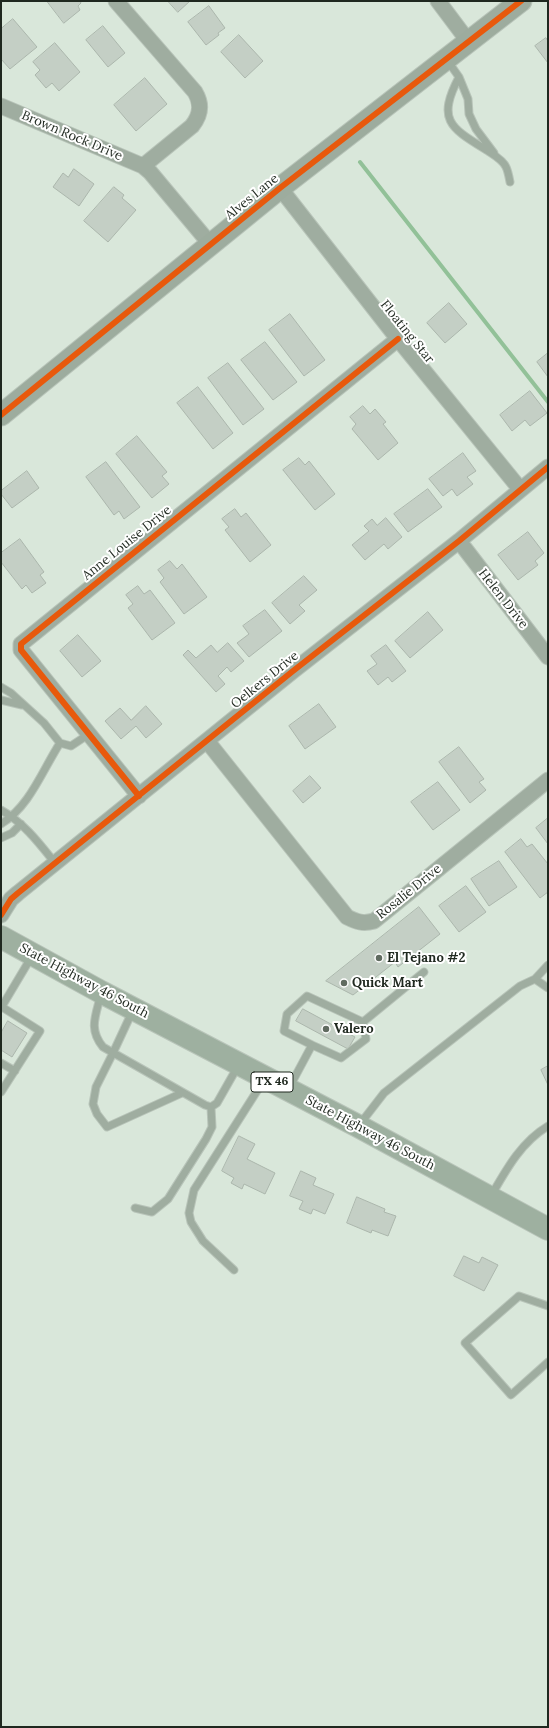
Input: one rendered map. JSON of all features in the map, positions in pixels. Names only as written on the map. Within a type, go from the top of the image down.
[{"type":"main road","name":"State Highway 46 South","points":[[1,937],[239,1065],[358,1126],[548,1229]]},
{"type":"street","points":[[116,1],[195,92],[200,103],[199,114],[192,126],[143,166]]},
{"type":"street","points":[[438,1],[468,41]]},
{"type":"street","name":"Alves Lane","points":[[1,415],[280,188],[521,1]]},
{"type":"street","name":"Brown Rock Drive","points":[[1,106],[143,166],[150,172],[211,245]]},
{"type":"street","name":"Floating Star","points":[[280,188],[398,339],[520,489]]},
{"type":"street","name":"Anne Louise Drive","points":[[139,796],[21,650],[21,644],[398,339]]},
{"type":"street","name":"Oelkers Drive","points":[[1,915],[11,899],[292,671],[459,541],[548,467]]},
{"type":"street","name":"Helen Drive","points":[[459,541],[548,657]]},
{"type":"street","name":"Rosalie Drive","points":[[207,741],[347,917],[356,922],[366,923],[374,920],[548,780]]},
{"type":"lane","points":[[446,58],[459,77],[468,99],[469,114],[476,129],[497,157],[506,166],[510,182]]},
{"type":"lane","points":[[459,77],[452,90],[448,117],[454,128],[465,138],[497,157]]},
{"type":"lane","points":[[1,687],[11,693],[44,723],[60,743],[71,746],[89,734]]},
{"type":"lane","points":[[1,700],[23,705]]},
{"type":"lane","points":[[1,824],[11,818],[26,802],[60,743]]},
{"type":"lane","points":[[1,810],[21,824],[55,863]]},
{"type":"lane","points":[[1,838],[12,833],[21,824]]},
{"type":"lane","points":[[1,1092],[40,1031],[1,1008],[34,954]]},
{"type":"lane","points":[[358,1126],[384,1093],[520,986],[536,978],[548,965]]},
{"type":"lane","points":[[363,1022],[424,972]]},
{"type":"lane","points":[[536,978],[548,988]]},
{"type":"lane","points":[[102,992],[93,1026],[96,1038],[103,1047],[113,1054],[211,1107]]},
{"type":"lane","points":[[307,996],[363,1022],[366,1039],[341,1058],[284,1031],[287,1014],[307,996]]},
{"type":"lane","points":[[134,1008],[96,1088],[93,1104],[97,1114],[107,1127],[182,1092]]},
{"type":"lane","points":[[288,1090],[312,1045]]},
{"type":"lane","points":[[1,1063],[15,1071]]},
{"type":"lane","points":[[211,1107],[217,1102],[239,1065]]},
{"type":"lane","points":[[234,1270],[203,1242],[191,1222],[189,1213],[194,1190],[265,1078]]},
{"type":"lane","points":[[135,1208],[152,1212],[168,1199],[206,1139],[212,1126],[211,1107]]},
{"type":"lane","points":[[490,1198],[511,1162],[536,1134],[548,1126]]},
{"type":"lane","points":[[548,1306],[519,1296],[466,1343],[511,1395],[548,1362]]},
{"type":"building","points":[[47,1],[80,1],[81,3],[78,6],[80,10],[64,23]]},
{"type":"building","points":[[168,1],[190,1],[178,12]]},
{"type":"building","points":[[209,6],[225,28],[218,33],[219,35],[206,45],[188,22]]},
{"type":"building","points":[[13,19],[37,47],[10,69],[1,59],[1,29]]},
{"type":"building","points":[[103,26],[125,53],[108,67],[86,40]]},
{"type":"building","points":[[239,35],[263,61],[245,78],[221,52]]},
{"type":"building","points":[[546,38],[548,41],[548,63],[535,46]]},
{"type":"building","points":[[55,43],[80,72],[59,91],[52,83],[46,88],[35,75],[40,70],[33,62]]},
{"type":"building","points":[[145,78],[167,104],[136,131],[114,105]]},
{"type":"building","points":[[74,169],[94,184],[79,206],[53,187],[63,173],[68,177]]},
{"type":"building","points":[[114,187],[124,195],[122,198],[136,210],[108,242],[84,221]]},
{"type":"building","points":[[449,303],[467,324],[445,343],[427,323]]},
{"type":"building","points":[[290,314],[325,360],[304,376],[269,330]]},
{"type":"building","points":[[265,342],[297,382],[273,400],[241,360]]},
{"type":"building","points":[[548,353],[548,377],[537,362]]},
{"type":"building","points":[[228,363],[264,409],[243,425],[208,378]]},
{"type":"building","points":[[198,387],[233,433],[213,449],[177,403]]},
{"type":"building","points":[[530,391],[547,413],[530,426],[525,420],[512,431],[500,415]]},
{"type":"building","points":[[363,406],[370,414],[375,409],[386,422],[383,424],[398,443],[378,460],[352,429],[356,424],[350,417]]},
{"type":"building","points":[[137,436],[167,472],[162,476],[169,484],[152,498],[116,454]]},
{"type":"building","points":[[463,453],[476,471],[467,477],[473,484],[457,496],[452,489],[443,496],[429,479]]},
{"type":"building","points":[[299,458],[305,465],[309,461],[335,494],[315,510],[283,470]]},
{"type":"building","points":[[106,462],[140,507],[124,519],[119,511],[114,515],[86,477]]},
{"type":"building","points":[[27,471],[39,488],[12,508],[1,494],[1,491]]},
{"type":"building","points":[[428,489],[442,507],[408,532],[394,514]]},
{"type":"building","points":[[235,509],[241,517],[246,513],[271,545],[250,562],[225,530],[229,527],[222,519]]},
{"type":"building","points":[[386,518],[402,537],[388,549],[384,544],[365,560],[352,545],[369,531],[364,526],[372,519],[377,525]]},
{"type":"building","points":[[528,532],[544,553],[535,561],[538,565],[518,580],[498,555]]},
{"type":"building","points":[[20,539],[44,572],[40,575],[46,583],[32,593],[26,585],[22,589],[1,562],[1,553]]},
{"type":"building","points":[[170,561],[177,569],[182,564],[207,597],[184,614],[160,582],[164,578],[158,570]]},
{"type":"building","points":[[304,576],[317,590],[299,605],[305,611],[290,624],[272,603]]},
{"type":"building","points":[[138,586],[144,594],[150,590],[175,623],[152,640],[128,608],[133,604],[126,595]]},
{"type":"building","points":[[265,610],[282,631],[249,657],[237,643],[249,634],[243,626]]},
{"type":"building","points":[[428,612],[443,630],[410,658],[395,641]]},
{"type":"building","points":[[78,635],[101,661],[82,677],[60,651]]},
{"type":"building","points":[[228,643],[244,661],[231,672],[227,667],[218,676],[225,684],[216,692],[183,655],[188,650],[196,658],[211,645],[217,652]]},
{"type":"building","points":[[386,645],[406,671],[392,682],[388,677],[378,685],[367,671],[377,664],[371,656]]},
{"type":"building","points":[[319,704],[336,727],[305,749],[289,726]]},
{"type":"building","points":[[146,706],[162,724],[146,738],[136,726],[121,739],[105,721],[120,708],[131,720]]},
{"type":"building","points":[[459,747],[484,779],[479,782],[486,790],[470,803],[439,762]]},
{"type":"building","points":[[310,776],[321,788],[303,803],[293,791]]},
{"type":"building","points":[[438,782],[460,810],[433,830],[411,802]]},
{"type":"building","points":[[548,818],[548,844],[536,828]]},
{"type":"building","points":[[521,839],[527,847],[532,844],[548,864],[548,892],[540,898],[505,852]]},
{"type":"building","points":[[499,861],[517,887],[489,906],[471,879]]},
{"type":"building","points":[[466,886],[486,912],[459,932],[439,906]]},
{"type":"building","points":[[419,907],[440,934],[398,967],[395,962],[353,995],[326,981]]},
{"type":"building","name":"Valero","points":[[303,1009],[355,1037],[348,1049],[296,1021]]},
{"type":"building","points":[[8,1021],[27,1033],[12,1057],[1,1050],[1,1033]]},
{"type":"building","points":[[548,1066],[548,1085],[541,1070]]},
{"type":"building","points":[[239,1136],[255,1144],[247,1159],[275,1173],[265,1194],[244,1184],[242,1189],[231,1183],[234,1178],[222,1171]]},
{"type":"building","points":[[301,1171],[316,1178],[313,1185],[334,1194],[325,1214],[313,1209],[311,1214],[299,1209],[303,1201],[290,1196]]},
{"type":"building","points":[[357,1197],[385,1209],[384,1212],[396,1216],[388,1236],[372,1230],[371,1233],[347,1223]]},
{"type":"building","points":[[464,1256],[479,1263],[482,1257],[498,1265],[484,1291],[454,1276]]},
{"type":"waterway","points":[[360,162],[548,402]]},
{"type":"cycle path","points":[[1,415],[280,188],[521,1]]},
{"type":"cycle path","points":[[139,796],[21,650],[21,644],[398,339]]},
{"type":"cycle path","points":[[1,915],[11,899],[18,893],[293,671],[459,541],[548,467]]},
{"type":"place","name":"El Tejano #2","points":[[379,958]]},
{"type":"place","name":"Quick Mart","points":[[344,983]]},
{"type":"place","name":"Valero","points":[[326,1029]]}]
